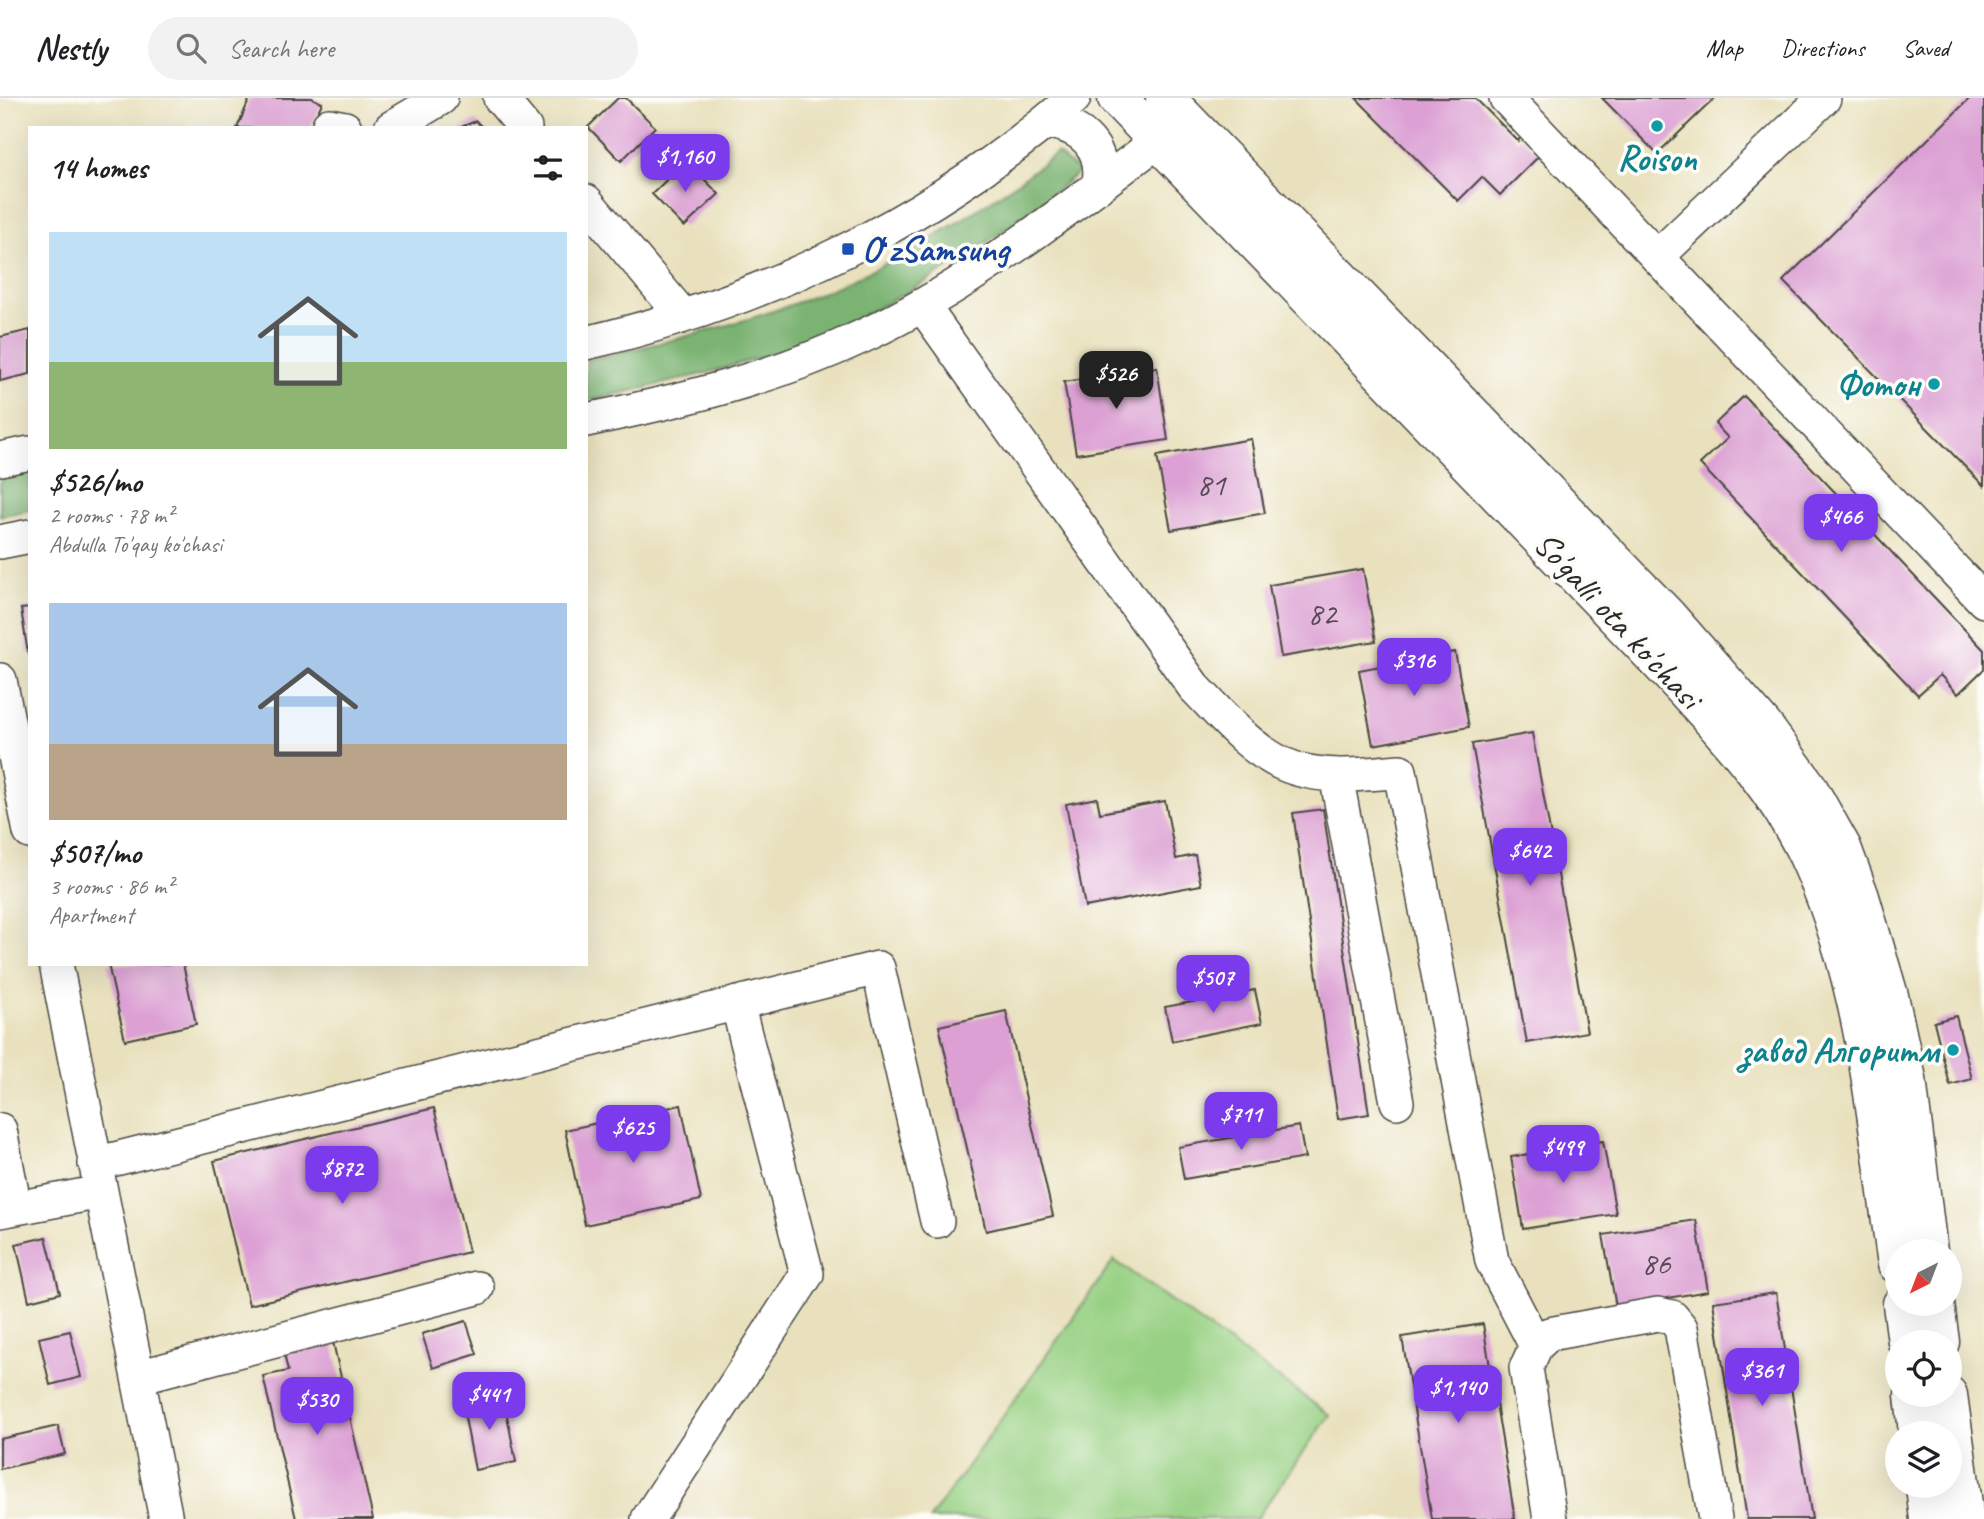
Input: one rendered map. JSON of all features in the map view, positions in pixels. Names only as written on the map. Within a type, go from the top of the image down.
[{"type":"main road","name":"So'galli ota ko'chasi","points":[[1117,98],[1169,119],[1667,616],[1764,727],[1807,786],[1842,848],[1860,897],[1889,996],[1907,1079],[1927,1239]]},
{"type":"main road","name":"So'galli ota ko'chasi","points":[[1169,119],[1740,751],[1780,804],[1812,863],[1833,915],[1853,981],[1862,1022],[1893,1239]]},
{"type":"main road","points":[[1950,1407],[1965,1519]]},
{"type":"main road","points":[[1926,1498],[1929,1519]]},
{"type":"street","points":[[394,126],[441,98]]},
{"type":"street","points":[[500,98],[523,126]]},
{"type":"street","points":[[588,342],[683,316],[787,279],[878,234],[963,184],[1074,98]]},
{"type":"street","points":[[1506,98],[1984,601]]},
{"type":"street","points":[[1657,257],[1824,98]]},
{"type":"street","points":[[588,420],[652,407],[727,387],[797,364],[860,338],[922,305],[1008,250],[1098,187],[1169,119]]},
{"type":"street","points":[[1046,122],[1069,126],[1090,142],[1100,164],[1098,187]]},
{"type":"street","points":[[588,203],[683,316]]},
{"type":"street","points":[[922,305],[1194,687],[1238,731],[1283,764],[1309,772],[1336,775],[1400,771],[1492,1261],[1536,1346]]},
{"type":"street","points":[[0,459],[28,453]]},
{"type":"street","points":[[0,542],[28,536]]},
{"type":"street","points":[[0,680],[23,766],[28,813]]},
{"type":"street","points":[[1336,775],[1397,1102]]},
{"type":"street","points":[[56,966],[166,1519]]},
{"type":"street","points":[[0,1130],[7,1210],[98,1178],[737,1003],[878,968],[937,1221]]},
{"type":"street","points":[[648,1519],[807,1274],[737,1003]]},
{"type":"street","points":[[138,1377],[477,1288]]},
{"type":"street","points":[[1550,1519],[1526,1367],[1536,1346],[1549,1334],[1658,1314],[1672,1317],[1681,1328],[1714,1519]]},
{"type":"green space","points":[[1057,153],[1079,172],[1017,221],[952,266],[849,322],[758,358],[588,401],[588,360],[713,329],[824,292],[929,240]]},
{"type":"green space","points":[[28,472],[28,510],[0,516],[0,478]]},
{"type":"green space","points":[[1114,1260],[1330,1415],[1256,1519],[930,1519]]},
{"type":"building","points":[[250,98],[312,98],[322,103],[311,126],[238,126]]},
{"type":"building","points":[[618,98],[626,98],[655,127],[621,161],[588,127]]},
{"type":"building","points":[[1356,98],[1475,98],[1518,141],[1521,137],[1540,155],[1500,195],[1482,177],[1458,201]]},
{"type":"building","name":"Roison","points":[[1602,98],[1715,98],[1657,154]]},
{"type":"building","name":"Фотон","points":[[1970,98],[1984,98],[1984,486],[1783,281]]},
{"type":"building","points":[[476,121],[481,126],[463,126]]},
{"type":"building","points":[[686,161],[719,194],[684,227],[652,194]]},
{"type":"building","points":[[28,330],[28,374],[0,381],[0,337]]},
{"type":"building","points":[[1157,367],[1168,440],[1076,454],[1064,382]]},
{"type":"building","points":[[1744,396],[1984,650],[1984,669],[1958,694],[1940,675],[1918,695],[1700,464],[1728,438],[1715,424]]},
{"type":"building","points":[[1251,439],[1265,513],[1171,530],[1157,456]]},
{"type":"building","points":[[1363,569],[1376,641],[1281,657],[1269,585]]},
{"type":"building","points":[[28,608],[28,654],[21,609]]},
{"type":"building","points":[[1455,652],[1469,727],[1373,745],[1359,670]]},
{"type":"building","points":[[1532,733],[1587,1032],[1527,1043],[1472,744]]},
{"type":"building","points":[[1097,798],[1100,813],[1165,801],[1176,859],[1195,855],[1201,885],[1085,907],[1066,804]]},
{"type":"building","points":[[1323,809],[1369,1114],[1338,1119],[1293,813]]},
{"type":"building","points":[[108,966],[183,966],[196,1024],[125,1040]]},
{"type":"building","points":[[1255,990],[1262,1023],[1172,1041],[1165,1007]]},
{"type":"building","points":[[1006,1011],[1053,1216],[986,1231],[939,1026]]},
{"type":"building","name":"завод Алгоритм","points":[[1956,1016],[1972,1079],[1950,1085],[1934,1022]]},
{"type":"building","points":[[681,1105],[701,1200],[585,1225],[565,1130]]},
{"type":"building","points":[[434,1108],[469,1252],[249,1305],[214,1161]]},
{"type":"building","points":[[1299,1126],[1305,1158],[1184,1179],[1178,1147]]},
{"type":"building","points":[[1603,1141],[1616,1214],[1523,1229],[1511,1157]]},
{"type":"building","points":[[1696,1220],[1708,1291],[1616,1307],[1603,1235]]},
{"type":"building","points":[[46,1237],[60,1293],[29,1301],[16,1244]]},
{"type":"building","points":[[1776,1293],[1812,1519],[1747,1519],[1713,1302]]},
{"type":"building","points":[[466,1321],[477,1354],[433,1368],[422,1334]]},
{"type":"building","points":[[1483,1324],[1515,1519],[1432,1519],[1402,1337]]},
{"type":"building","points":[[70,1331],[81,1377],[50,1385],[39,1338]]},
{"type":"building","points":[[333,1342],[373,1519],[296,1519],[263,1376],[288,1371],[284,1354]]},
{"type":"building","points":[[503,1395],[516,1462],[475,1470],[462,1402]]},
{"type":"building","points":[[58,1426],[65,1454],[0,1469],[0,1439]]},
{"type":"place","name":"Roison","points":[[1657,126]]},
{"type":"place","name":"OʻzSamsung","points":[[848,249]]},
{"type":"place","name":"Фотон","points":[[1934,384]]},
{"type":"place","name":"завод Алгоритм","points":[[1953,1050]]}]
